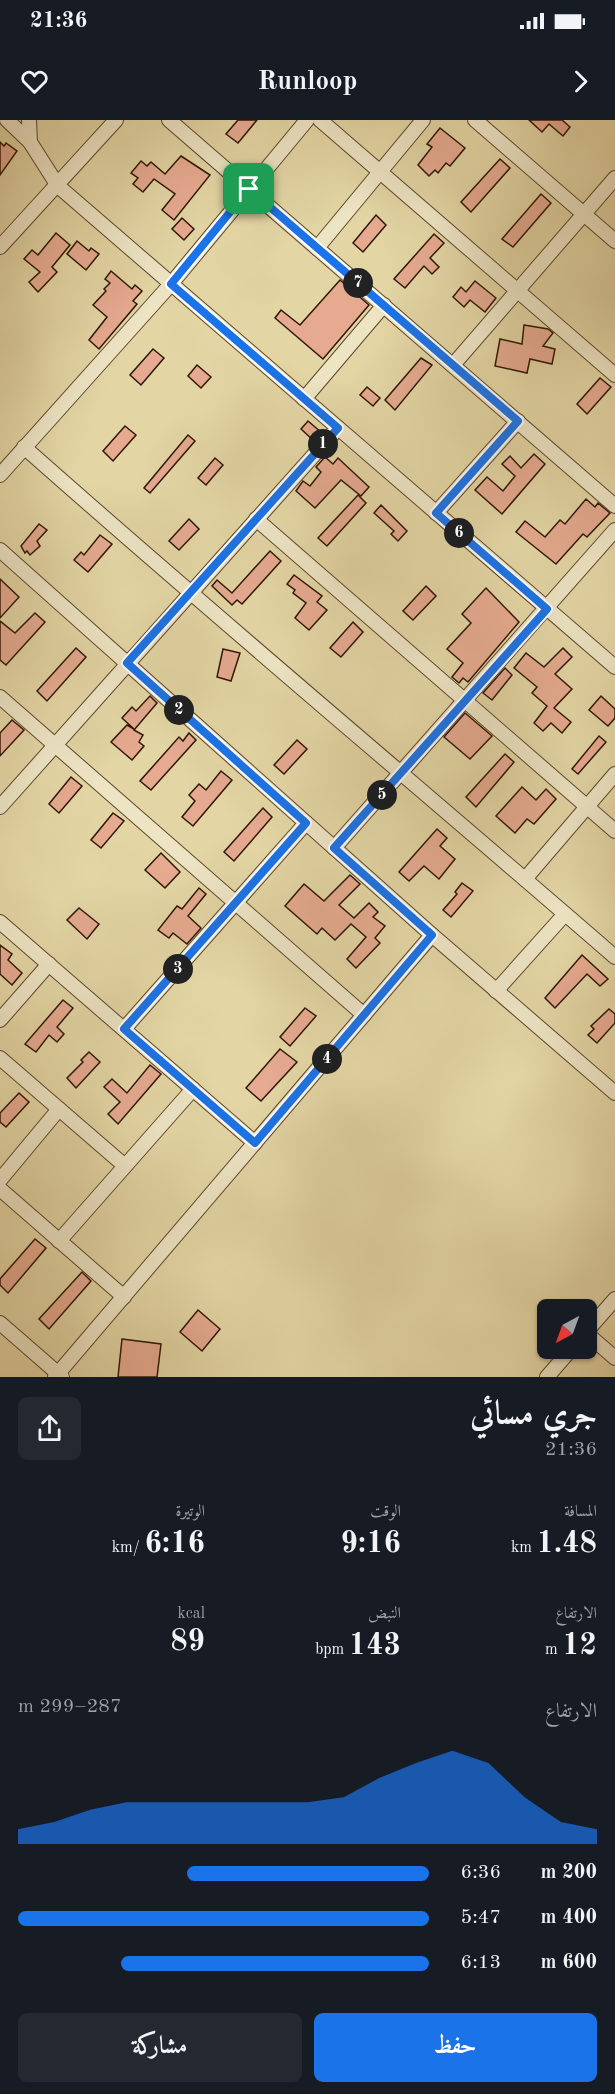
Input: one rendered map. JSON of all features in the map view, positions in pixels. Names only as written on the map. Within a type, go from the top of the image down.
[{"type":"street","points":[[7,120],[30,142],[58,186],[615,667]]},
{"type":"street","points":[[29,120],[30,142]]},
{"type":"street","points":[[0,247],[116,120]]},
{"type":"street","points":[[169,120],[615,506]]},
{"type":"street","points":[[0,475],[171,284],[307,120]]},
{"type":"street","points":[[320,120],[615,375]]},
{"type":"street","points":[[317,248],[423,120]]},
{"type":"street","points":[[475,120],[615,241]]},
{"type":"street","points":[[453,366],[615,178]]},
{"type":"street","points":[[304,399],[384,305]]},
{"type":"street","points":[[436,513],[518,421]]},
{"type":"street","points":[[0,807],[338,428]]},
{"type":"street","points":[[24,447],[190,594],[402,772],[615,957]]},
{"type":"street","points":[[256,519],[615,831]]},
{"type":"street","points":[[334,848],[615,530]]},
{"type":"street","points":[[0,550],[432,935],[615,1094]]},
{"type":"street","points":[[0,697],[364,1015]]},
{"type":"street","points":[[525,879],[615,774]]},
{"type":"street","points":[[124,1029],[306,823]]},
{"type":"street","points":[[496,991],[566,914]]},
{"type":"street","points":[[0,922],[255,1143]]},
{"type":"street","points":[[0,1323],[58,1376],[432,935]]},
{"type":"street","points":[[0,1020],[49,964]]},
{"type":"street","points":[[0,1058],[125,1166]]},
{"type":"street","points":[[59,1241],[193,1089]]},
{"type":"street","points":[[0,1180],[59,1109]]},
{"type":"street","points":[[0,1189],[124,1297]]},
{"type":"street","points":[[597,1320],[615,1299]]},
{"type":"street","points":[[597,1342],[615,1358]]},
{"type":"street","points":[[547,1377],[563,1359]]},
{"type":"building","points":[[238,120],[257,120],[238,143],[226,134]]},
{"type":"building","points":[[529,120],[562,120],[570,127],[563,136],[549,124],[542,132]]},
{"type":"building","points":[[440,128],[465,148],[450,166],[446,163],[438,173],[435,170],[429,176],[418,165],[432,147],[427,144]]},
{"type":"building","points":[[0,142],[4,146],[6,143],[17,151],[0,175]]},
{"type":"building","points":[[181,156],[210,175],[174,220],[162,210],[175,194],[154,179],[143,192],[133,184],[138,178],[131,173],[141,161],[147,166],[151,162],[165,174]]},
{"type":"building","points":[[500,159],[510,168],[471,212],[461,202]]},
{"type":"building","points":[[541,194],[551,203],[513,247],[502,239]]},
{"type":"building","points":[[376,215],[386,225],[363,252],[353,243]]},
{"type":"building","points":[[182,218],[194,229],[184,240],[172,229]]},
{"type":"building","points":[[56,233],[70,245],[52,267],[57,272],[38,292],[29,282],[40,272],[24,259],[32,250],[38,255]]},
{"type":"building","points":[[434,234],[444,243],[430,258],[439,267],[432,274],[424,266],[405,288],[394,279]]},
{"type":"building","points":[[77,241],[89,251],[91,248],[99,254],[86,270],[67,254]]},
{"type":"building","points":[[111,271],[132,289],[135,285],[142,291],[133,301],[137,304],[99,349],[89,340],[107,317],[93,305],[106,291],[104,289],[110,283],[105,279]]},
{"type":"building","points":[[340,280],[369,305],[323,359],[275,318],[281,310],[300,325]]},
{"type":"building","points":[[475,281],[496,298],[485,312],[470,300],[464,307],[453,297],[461,287],[466,292]]},
{"type":"building","points":[[524,325],[548,329],[553,333],[543,346],[555,349],[552,364],[530,359],[527,373],[495,366],[500,339],[522,344]]},
{"type":"building","points":[[153,349],[164,358],[141,385],[130,375]]},
{"type":"building","points":[[421,358],[432,365],[395,410],[385,400]]},
{"type":"building","points":[[197,365],[211,377],[201,388],[188,376]]},
{"type":"building","points":[[600,378],[611,387],[587,414],[577,404]]},
{"type":"building","points":[[367,387],[380,398],[373,406],[360,395]]},
{"type":"building","points":[[308,421],[322,433],[314,441],[301,429]]},
{"type":"building","points":[[125,426],[136,435],[113,461],[103,451]]},
{"type":"building","points":[[188,435],[195,441],[150,493],[144,488]]},
{"type":"building","points":[[534,454],[545,464],[502,514],[475,490],[487,477],[503,491],[515,476],[502,464],[510,456],[521,468]]},
{"type":"building","points":[[325,457],[333,464],[338,458],[369,487],[361,496],[341,480],[315,508],[296,491],[303,481],[310,486],[321,472],[316,467]]},
{"type":"building","points":[[215,458],[223,465],[206,485],[198,478]]},
{"type":"building","points":[[358,495],[366,503],[327,546],[318,538]]},
{"type":"building","points":[[586,499],[595,507],[598,503],[610,513],[587,537],[583,534],[556,564],[516,532],[525,521],[545,537],[560,520],[565,524]]},
{"type":"building","points":[[381,505],[407,531],[398,541],[391,534],[394,531],[374,513]]},
{"type":"building","points":[[189,519],[199,529],[179,550],[169,541]]},
{"type":"building","points":[[39,524],[47,530],[37,541],[40,546],[30,555],[27,551],[25,553],[21,546]]},
{"type":"building","points":[[100,535],[112,544],[88,572],[74,560],[81,552],[84,555]]},
{"type":"building","points":[[270,551],[281,561],[242,604],[237,600],[232,605],[212,586],[217,580],[232,593]]},
{"type":"building","points":[[294,575],[322,596],[317,602],[327,610],[309,630],[295,618],[306,603],[293,593],[295,590],[287,584]]},
{"type":"building","points":[[0,579],[19,597],[0,618]]},
{"type":"building","points":[[426,586],[436,596],[413,620],[403,611]]},
{"type":"building","points":[[486,588],[519,622],[468,682],[463,678],[459,683],[452,677],[463,663],[447,649],[471,623],[462,614]]},
{"type":"building","points":[[35,613],[45,622],[6,665],[0,660],[0,621],[15,633]]},
{"type":"building","points":[[353,622],[363,632],[341,657],[330,648]]},
{"type":"building","points":[[76,648],[86,657],[47,701],[37,691]]},
{"type":"building","points":[[563,648],[572,657],[555,674],[572,689],[554,708],[571,722],[562,733],[551,723],[543,731],[534,723],[547,706],[532,693],[537,687],[514,668],[526,653],[544,667]]},
{"type":"building","points":[[223,649],[240,653],[231,681],[217,677]]},
{"type":"building","points":[[505,668],[512,675],[492,700],[483,693]]},
{"type":"building","points":[[150,696],[157,703],[134,730],[143,735],[139,742],[144,746],[132,760],[111,742],[127,725],[134,729],[122,718],[132,707],[136,711]]},
{"type":"building","points":[[601,696],[615,709],[615,718],[608,726],[589,710]]},
{"type":"building","points":[[465,713],[492,736],[470,759],[444,737]]},
{"type":"building","points":[[12,720],[24,730],[0,756],[0,733]]},
{"type":"building","points":[[189,733],[196,740],[151,790],[140,781],[179,737],[183,741]]},
{"type":"building","points":[[599,736],[606,742],[578,774],[572,769]]},
{"type":"building","points":[[297,740],[307,749],[284,774],[274,765]]},
{"type":"building","points":[[505,754],[514,762],[476,807],[466,797]]},
{"type":"building","points":[[221,771],[232,780],[193,826],[182,817],[195,801],[189,795],[199,784],[206,790]]},
{"type":"building","points":[[71,777],[82,786],[59,813],[49,804]]},
{"type":"building","points":[[522,787],[536,800],[546,789],[556,799],[534,824],[527,819],[515,833],[496,816]]},
{"type":"building","points":[[263,808],[272,817],[234,861],[224,852]]},
{"type":"building","points":[[113,813],[124,821],[101,848],[91,840]]},
{"type":"building","points":[[437,829],[447,838],[440,846],[455,859],[439,879],[424,866],[409,881],[399,872]]},
{"type":"building","points":[[161,853],[180,872],[165,888],[145,870]]},
{"type":"building","points":[[350,875],[360,884],[339,905],[354,918],[369,903],[378,912],[373,917],[385,926],[375,938],[380,943],[356,968],[347,959],[366,937],[351,924],[335,940],[322,928],[317,934],[285,906],[304,884],[324,901]]},
{"type":"building","points":[[462,883],[473,891],[451,917],[443,910],[457,894],[455,892]]},
{"type":"building","points":[[199,888],[206,894],[188,916],[201,928],[187,944],[173,933],[169,938],[158,930],[177,906],[182,909]]},
{"type":"building","points":[[79,908],[99,924],[87,939],[67,920]]},
{"type":"building","points":[[0,945],[12,954],[8,960],[22,973],[12,985],[0,974]]},
{"type":"building","points":[[582,955],[608,979],[600,986],[587,974],[555,1008],[545,998]]},
{"type":"building","points":[[63,1000],[73,1008],[57,1027],[64,1034],[57,1042],[49,1035],[36,1052],[25,1044]]},
{"type":"building","points":[[305,1008],[316,1016],[290,1046],[280,1037]]},
{"type":"building","points":[[609,1009],[615,1014],[615,1023],[597,1043],[588,1035],[594,1029],[591,1026]]},
{"type":"building","points":[[280,1049],[297,1062],[261,1101],[246,1088]]},
{"type":"building","points":[[89,1052],[100,1062],[76,1088],[67,1078],[83,1062],[81,1060]]},
{"type":"building","points":[[150,1065],[161,1074],[118,1124],[108,1114],[120,1102],[104,1087],[112,1079],[127,1093]]},
{"type":"building","points":[[19,1093],[29,1102],[6,1127],[0,1122],[0,1113]]},
{"type":"building","points":[[35,1239],[46,1248],[8,1293],[0,1285],[0,1279]]},
{"type":"building","points":[[82,1272],[91,1281],[49,1329],[39,1319]]},
{"type":"building","points":[[198,1310],[220,1329],[202,1351],[180,1332]]},
{"type":"building","points":[[122,1339],[161,1344],[157,1377],[118,1377]]},
{"type":"route","points":[[249,189],[518,421],[436,513],[547,609],[334,848],[432,935],[255,1143],[124,1029],[306,823],[127,663],[338,428],[171,284],[249,189]]}]
